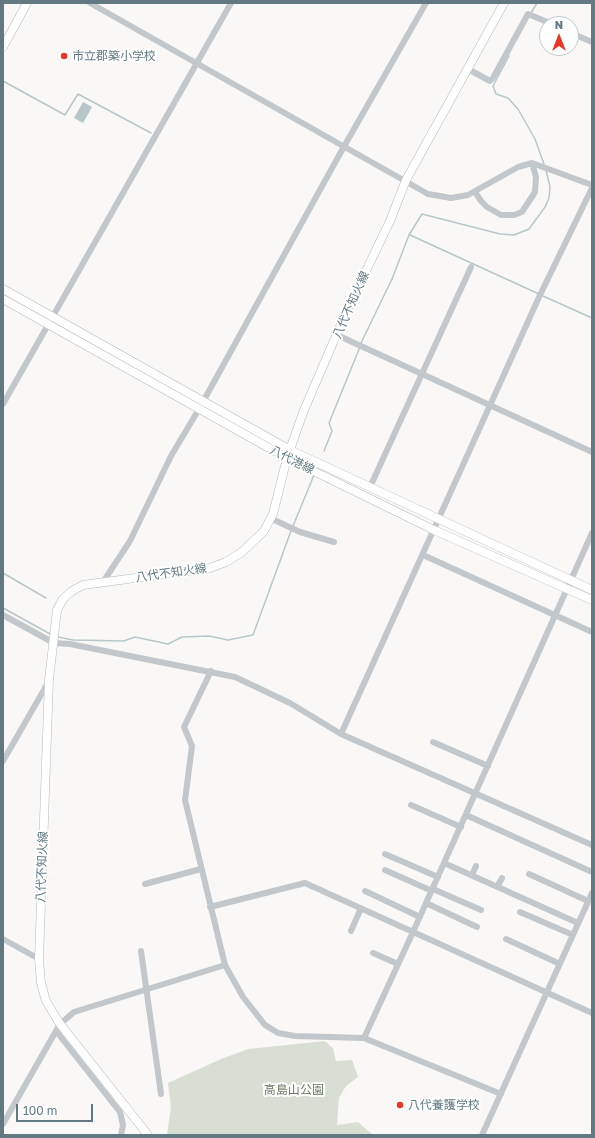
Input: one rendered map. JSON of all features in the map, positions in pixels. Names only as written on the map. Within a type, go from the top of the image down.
[{"type":"main road","points":[[3,47],[27,3]]},
{"type":"main road","name":"八代不知火線","points":[[148,1135],[58,1028],[43,992],[39,959],[49,680],[57,610],[63,600],[72,591],[83,585],[188,572],[216,566],[242,552],[264,531],[270,518],[287,458],[304,410],[390,221],[406,180],[504,3]]},
{"type":"main road","name":"八代港線","points":[[3,289],[290,450],[440,518],[592,590]]},
{"type":"main road","name":"八代港線","points":[[3,299],[287,458],[434,530],[592,600]]},
{"type":"street","points":[[90,3],[406,180],[428,194],[440,197],[459,198],[475,192],[518,167],[537,164],[592,186],[540,295],[341,734]]},
{"type":"street","points":[[3,404],[231,3]]},
{"type":"street","points":[[103,582],[130,541],[171,456],[204,401],[344,145],[426,3]]},
{"type":"street","points":[[468,69],[490,81],[528,14],[539,19]]},
{"type":"street","points":[[579,36],[592,42]]},
{"type":"street","points":[[475,192],[481,201],[501,215],[514,215],[522,212],[535,192],[537,164]]},
{"type":"street","points":[[370,487],[471,266]]},
{"type":"street","points":[[337,335],[592,452]]},
{"type":"street","points":[[270,518],[300,532],[334,542]]},
{"type":"street","points":[[364,1038],[592,534]]},
{"type":"street","points":[[423,555],[592,632]]},
{"type":"street","points":[[3,615],[54,640],[235,676],[290,703],[341,734],[592,845]]},
{"type":"street","points":[[211,671],[184,727],[192,746],[185,800],[225,965],[256,1017],[272,1030],[295,1036],[364,1038],[501,1094]]},
{"type":"street","points":[[3,761],[49,680]]},
{"type":"street","points":[[433,742],[488,766]]},
{"type":"street","points":[[411,805],[460,827]]},
{"type":"street","points":[[466,815],[592,872]]},
{"type":"street","points":[[385,854],[438,877]]},
{"type":"street","points":[[444,863],[578,924]]},
{"type":"street","points":[[472,875],[476,866]]},
{"type":"street","points":[[145,884],[201,869]]},
{"type":"street","points":[[385,870],[481,910]]},
{"type":"street","points":[[529,874],[588,901]]},
{"type":"street","points":[[497,887],[502,878]]},
{"type":"street","points":[[210,907],[305,883],[592,1013]]},
{"type":"street","points":[[364,891],[420,917]]},
{"type":"street","points":[[482,1135],[592,892]]},
{"type":"street","points":[[426,903],[477,926]]},
{"type":"street","points":[[351,931],[361,908]]},
{"type":"street","points":[[520,912],[573,935]]},
{"type":"street","points":[[3,939],[39,959]]},
{"type":"street","points":[[506,939],[560,964]]},
{"type":"street","points":[[141,951],[162,1094]]},
{"type":"street","points":[[373,953],[398,964]]},
{"type":"street","points":[[3,1124],[58,1028],[74,1012],[147,991],[225,965]]},
{"type":"street","points":[[58,1028],[120,1112],[123,1125],[121,1135]]},
{"type":"green space","name":"高島山公園","points":[[325,1041],[333,1048],[336,1061],[352,1060],[358,1077],[346,1086],[339,1098],[337,1125],[358,1122],[373,1135],[167,1135],[171,1107],[168,1083],[221,1059],[248,1049]]},
{"type":"shaded area","points":[[83,102],[92,107],[83,123],[74,118]]},
{"type":"waterway","points":[[531,13],[537,3]]},
{"type":"waterway","points":[[509,56],[493,86],[496,94],[508,98],[518,109],[535,139],[544,164]]},
{"type":"waterway","points":[[3,81],[65,115],[78,94],[151,133]]},
{"type":"waterway","points":[[361,343],[392,279],[409,235],[422,214],[500,234],[514,235],[529,229],[545,207],[549,198],[550,187],[546,170]]},
{"type":"waterway","points":[[410,235],[539,294]]},
{"type":"waterway","points":[[543,296],[592,318]]},
{"type":"waterway","points":[[324,451],[332,431],[329,423],[360,347]]},
{"type":"waterway","points":[[293,526],[314,475]]},
{"type":"waterway","points":[[58,637],[73,640],[124,641],[135,637],[168,644],[182,637],[209,636],[228,640],[253,635],[291,531]]},
{"type":"waterway","points":[[3,573],[46,598]]},
{"type":"waterway","points":[[3,608],[52,635]]},
{"type":"place","name":"市立郡築小学校","points":[[64,56]]},
{"type":"place","name":"八代養護学校","points":[[400,1105]]}]
